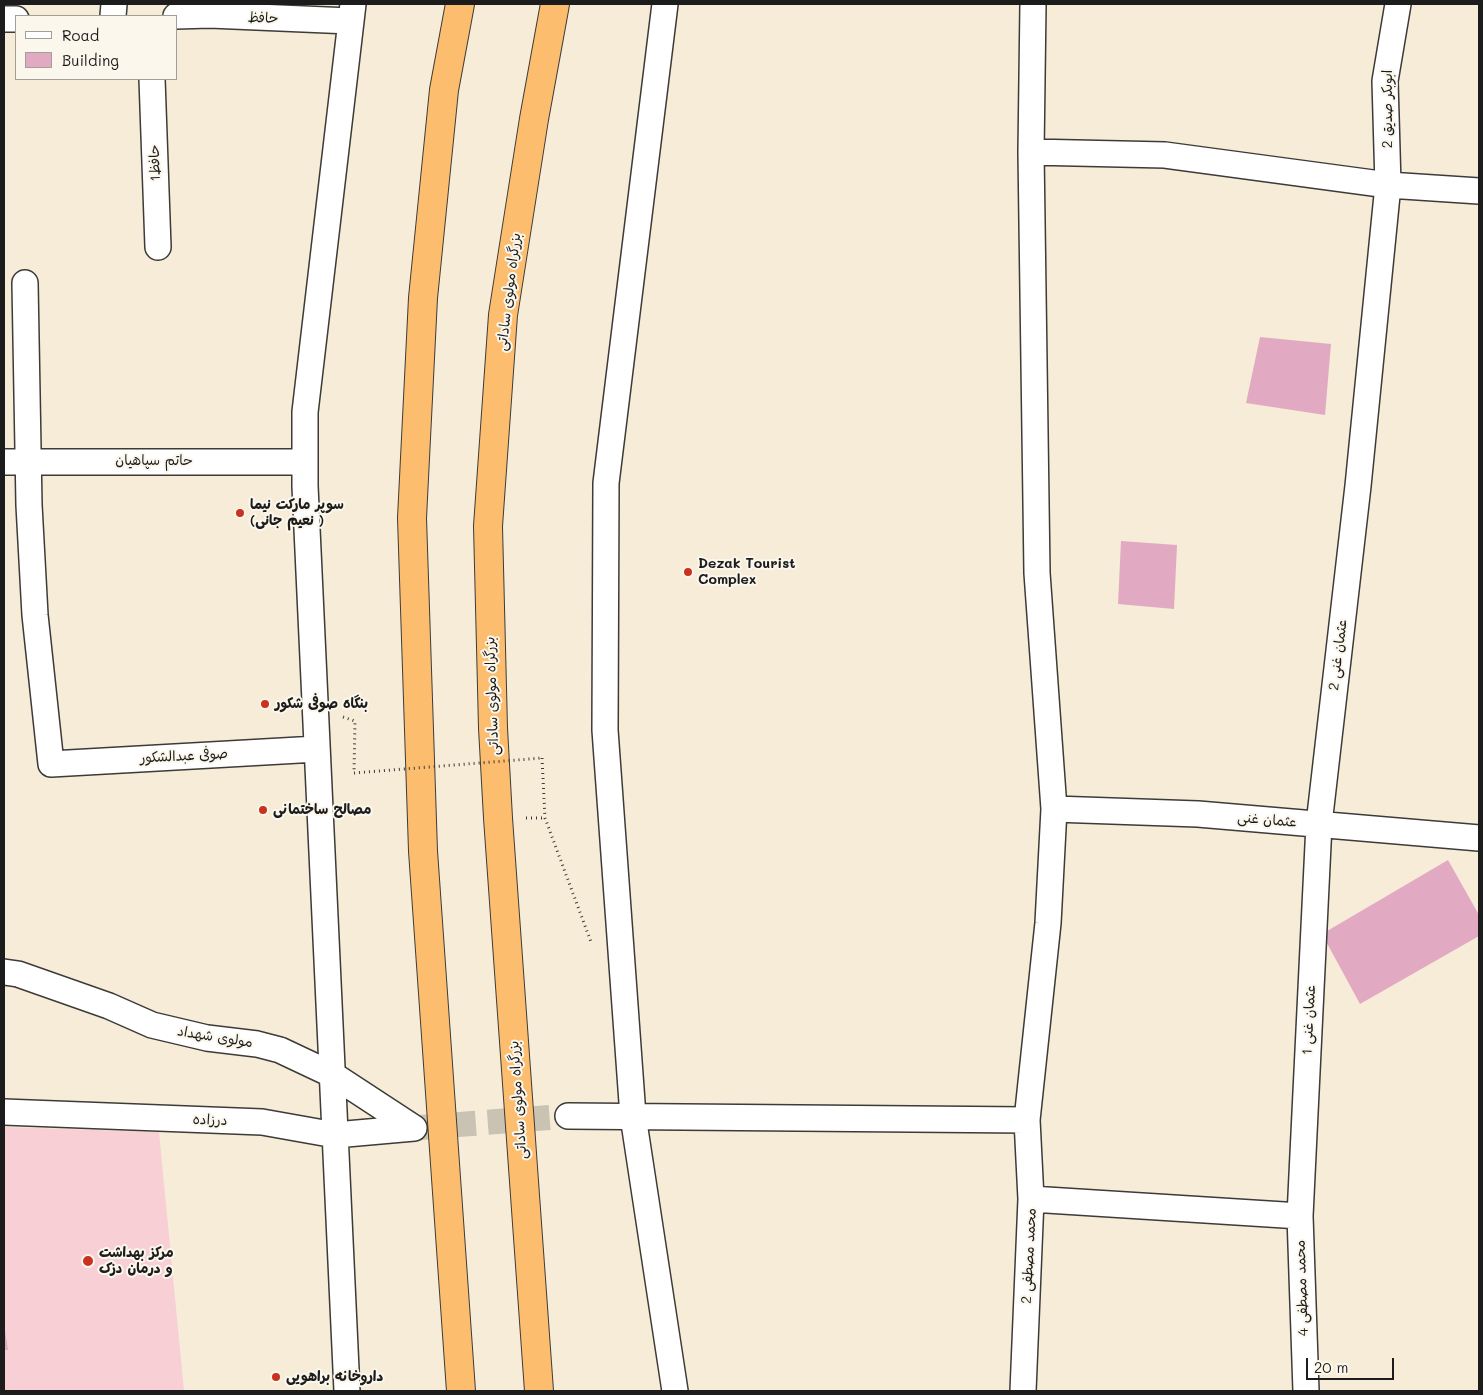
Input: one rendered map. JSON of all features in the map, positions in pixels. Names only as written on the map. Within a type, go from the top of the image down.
[{"type":"highway","points":[[460,4],[444,90],[423,298],[412,518],[423,851],[461,1391]]},
{"type":"highway","name":"بزرگراه مولوی ساداتی","points":[[539,1391],[492,728],[488,526],[503,315],[534,119],[555,4]]},
{"type":"street","points":[[666,4],[606,483],[605,730],[633,1116],[676,1391]]},
{"type":"street","name":"محمد مصطفی 2","points":[[1022,1391],[1031,1199],[1027,1120],[1048,922],[1054,809],[1037,573],[1031,152],[1033,4]]},
{"type":"street","name":"ابوبکر صدیق 2","points":[[1358,486],[1388,185],[1385,81],[1398,4]]},
{"type":"street","points":[[347,1391],[317,749],[305,462],[305,412],[352,12]]},
{"type":"street","name":"حافظ","points":[[178,16],[352,12]]},
{"type":"street","name":"حافظ1","points":[[152,80],[158,247]]},
{"type":"street","points":[[1031,152],[1165,155],[1388,185],[1479,191]]},
{"type":"street","points":[[25,283],[29,461]]},
{"type":"street","name":"صوفی عبدالشکور","points":[[29,461],[35,615],[51,764],[317,749]]},
{"type":"street","name":"حاتم سپاهیان","points":[[4,462],[305,462]]},
{"type":"street","name":"عثمان غنی 2","points":[[1318,824],[1358,486]]},
{"type":"street","name":"عثمان غنی","points":[[1054,809],[1198,814],[1479,838]]},
{"type":"street","name":"عثمان غنی 1","points":[[1300,1216],[1318,824]]},
{"type":"street","name":"مولوی شهداد","points":[[4,972],[18,974],[109,1006],[152,1024],[208,1038],[257,1044],[280,1050],[333,1075],[414,1128]]},
{"type":"street","name":"درزاده","points":[[4,1112],[262,1122],[335,1135],[414,1128]]},
{"type":"street","points":[[568,1116],[1027,1120]]},
{"type":"street","points":[[1031,1199],[1300,1216]]},
{"type":"street","name":"محمد مصطفی 4","points":[[1300,1216],[1306,1391]]},
{"type":"path","points":[[355,721],[354,773],[542,758],[545,818],[592,943]]},
{"type":"shaded area","name":"مرکز بهداشت و درمان دزک","points":[[4,1127],[159,1132],[184,1391],[4,1391]]},
{"type":"building","points":[[1260,337],[1331,344],[1325,415],[1246,403]]},
{"type":"building","points":[[1121,541],[1177,545],[1174,609],[1118,604]]},
{"type":"building","points":[[1448,860],[1479,915],[1479,936],[1360,1004],[1322,934]]},
{"type":"building","points":[[4,1324],[8,1350],[4,1350]]},
{"type":"tunnel","points":[[414,1128],[568,1116]]},
{"type":"place","name":"سوپر مارکت نیما (نعیم جانی )","points":[[240,513]]},
{"type":"place","name":"Dezak Tourist Complex","points":[[688,572]]},
{"type":"place","name":"بنگاه صوفی شکور","points":[[265,704]]},
{"type":"place","name":"مصالح ساختمانی","points":[[263,810]]},
{"type":"place","name":"مرکز بهداشت و درمان دزک","points":[[88,1261]]},
{"type":"place","name":"داروخانه براهویی","points":[[276,1377]]}]
